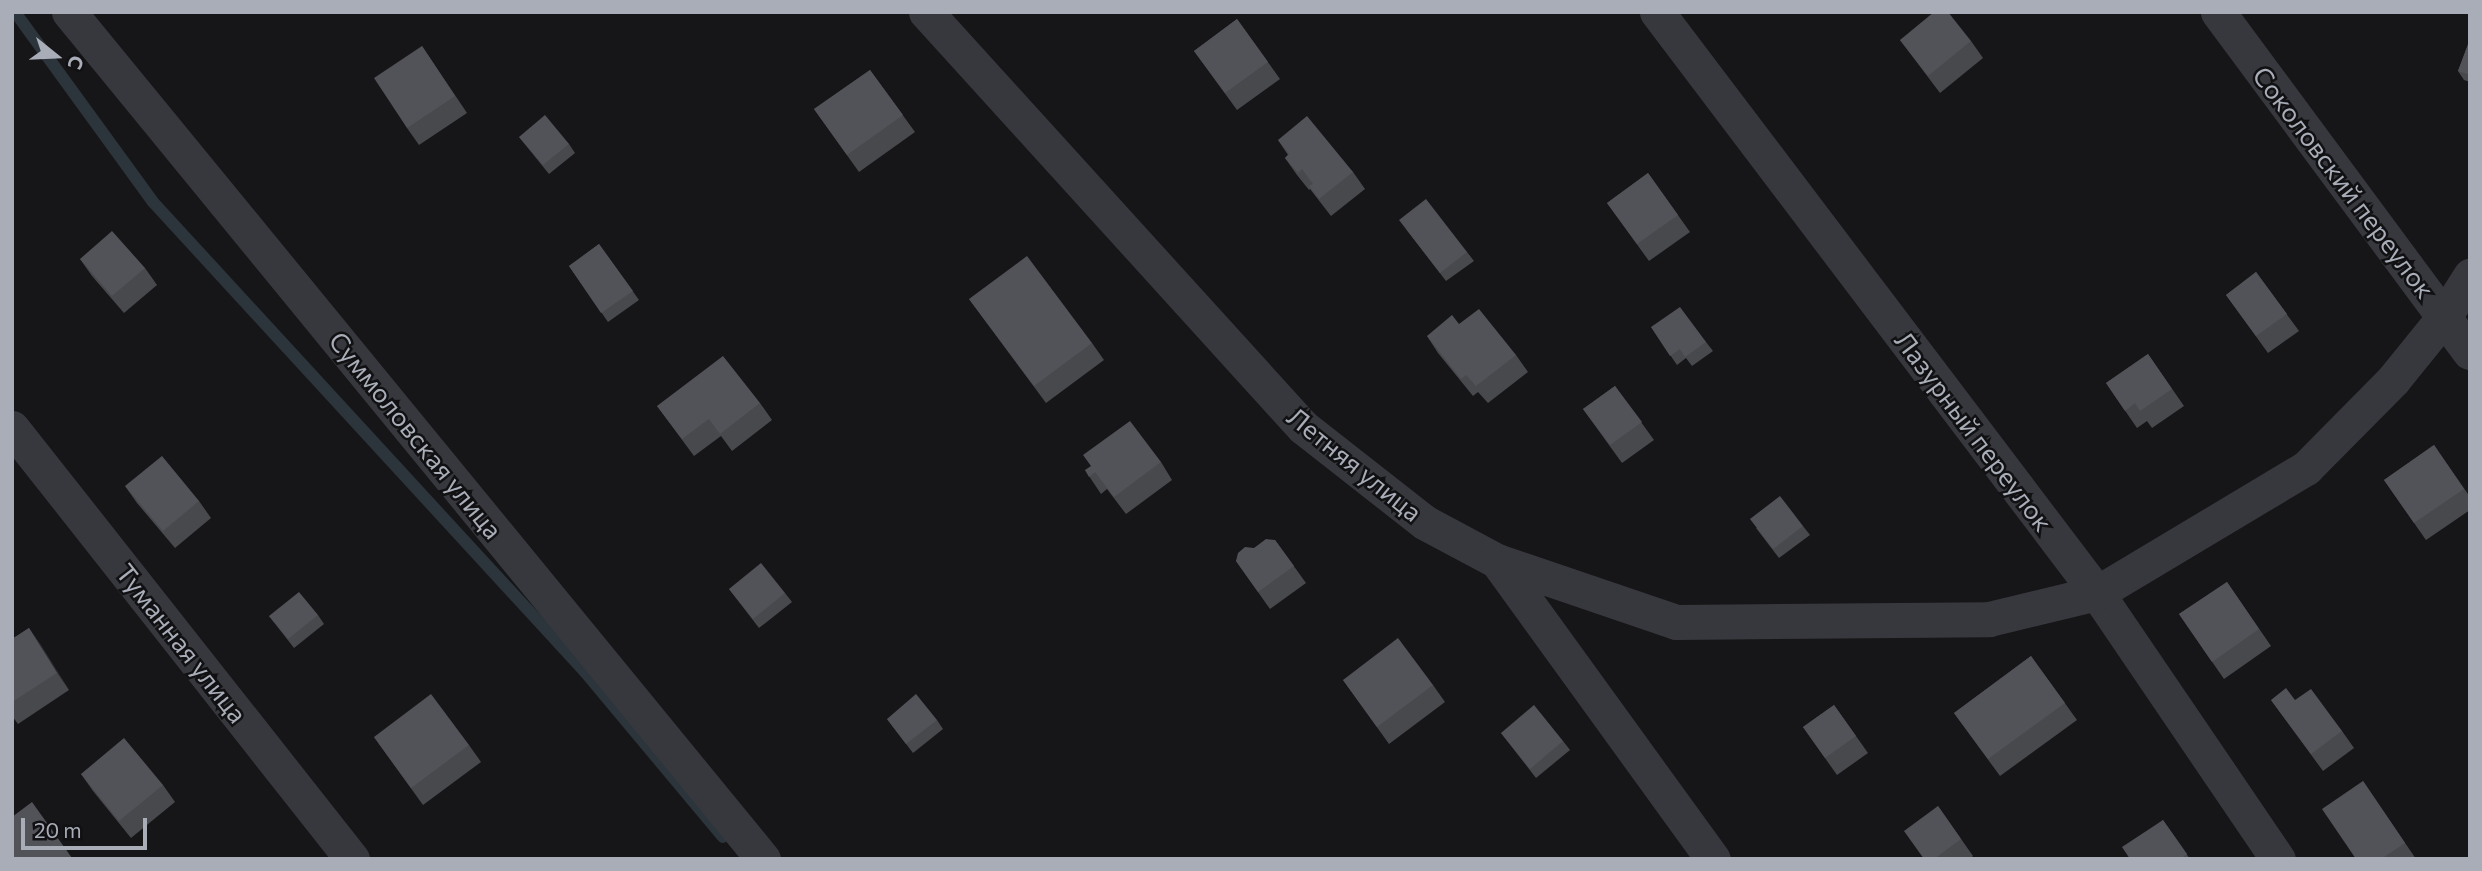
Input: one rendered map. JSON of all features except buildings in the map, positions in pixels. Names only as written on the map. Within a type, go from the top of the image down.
[{"type":"street","name":"Суммоловская улица","points":[[69,12],[763,859]]},
{"type":"street","name":"Летняя улица","points":[[926,12],[1303,427],[1423,522],[1497,561],[1713,859]]},
{"type":"street","name":"Лазурный переулок","points":[[1657,12],[2097,593],[2278,859]]},
{"type":"street","name":"Соколовский переулок","points":[[2218,12],[2470,352]]},
{"type":"street","points":[[1497,561],[1676,622],[1989,620],[2097,593],[2306,468],[2393,380],[2444,317],[2470,276]]},
{"type":"street","name":"Туманная улица","points":[[12,428],[352,859]]},
{"type":"waterway","points":[[15,12],[153,202],[585,672],[723,837]]}]
